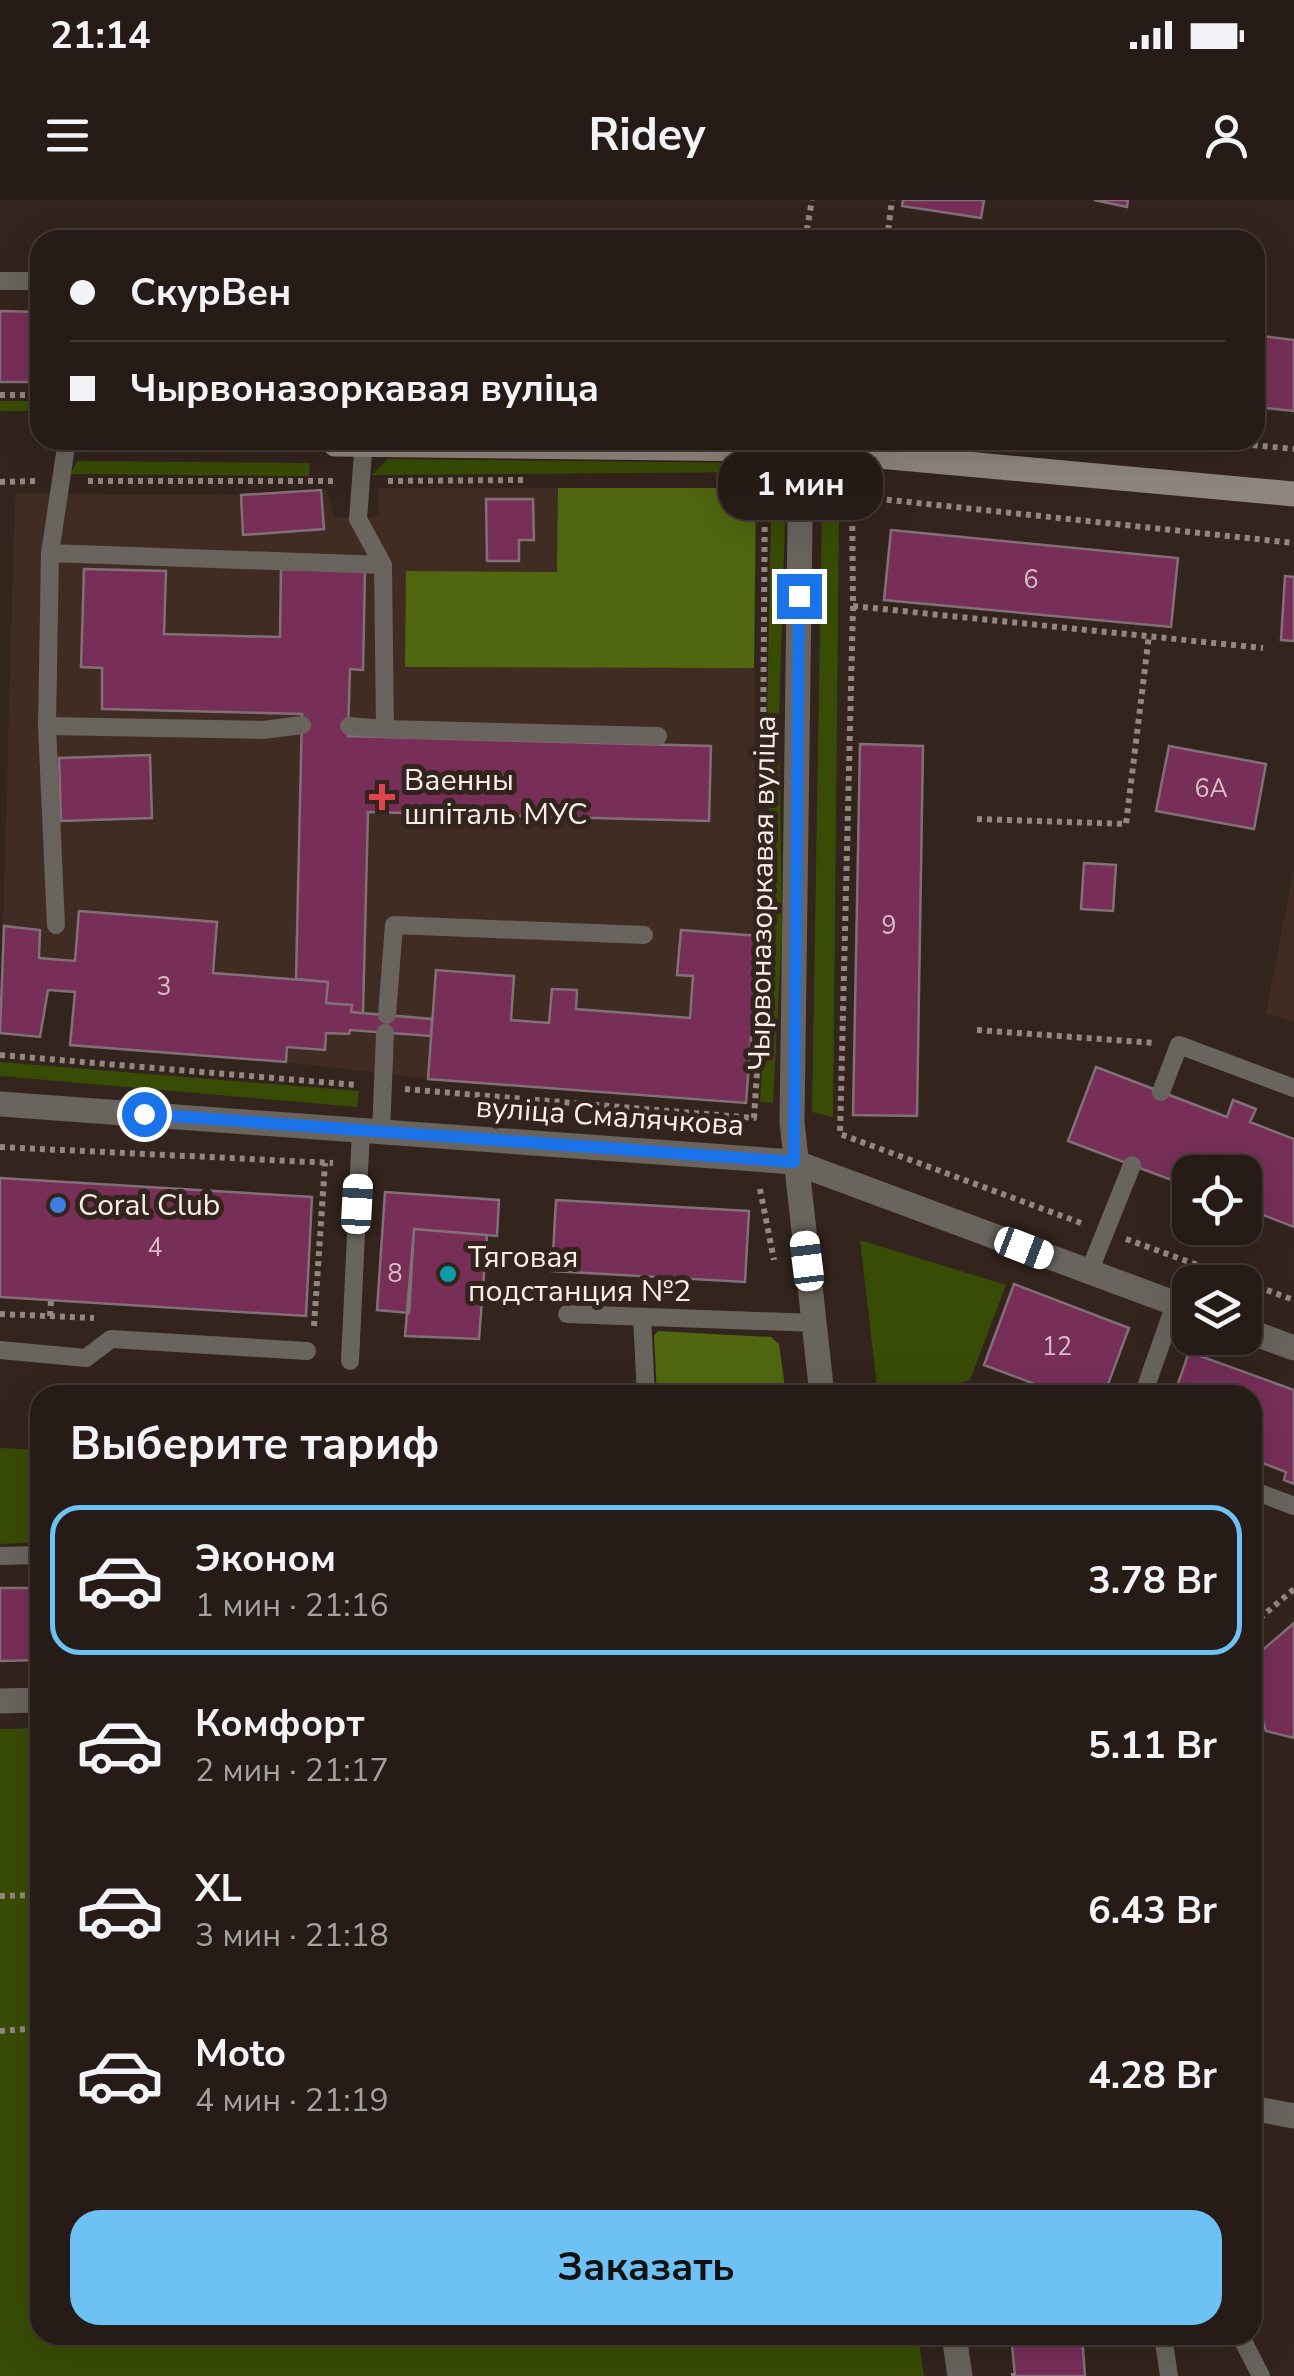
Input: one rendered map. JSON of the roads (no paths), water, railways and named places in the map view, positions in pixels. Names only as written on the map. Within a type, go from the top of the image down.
[{"type":"street","points":[[759,450],[1294,494]]},
{"type":"street","name":"Чырвоназоркавая вуліца","points":[[805,451],[796,741],[794,1162],[821,1385]]},
{"type":"street","name":"вуліца Смалячкова","points":[[0,1104],[794,1162],[1172,1303]]},
{"type":"street","points":[[1262,1336],[1294,1348]]},
{"type":"street","points":[[0,1701],[30,1700]]},
{"type":"street","points":[[1262,2110],[1294,2116]]},
{"type":"street","points":[[955,2345],[960,2376]]},
{"type":"lane","points":[[0,281],[30,282]]},
{"type":"lane","points":[[56,925],[47,726],[50,553],[65,450]]},
{"type":"lane","points":[[363,450],[358,519],[383,565],[385,729]]},
{"type":"lane","points":[[50,553],[383,565]]},
{"type":"lane","points":[[47,726],[264,730],[302,726]]},
{"type":"lane","points":[[349,726],[658,736]]},
{"type":"lane","points":[[350,1361],[358,1165],[371,1131],[386,1024],[394,925],[644,935]]},
{"type":"lane","points":[[1161,1092],[1179,1045],[1294,1088]]},
{"type":"lane","points":[[1089,1272],[1132,1165]]},
{"type":"lane","points":[[566,1314],[815,1323]]},
{"type":"lane","points":[[642,1317],[645,1385]]},
{"type":"lane","points":[[1148,1385],[1172,1330]]},
{"type":"lane","points":[[0,1350],[86,1358],[111,1339],[307,1352]]},
{"type":"lane","points":[[1262,1494],[1294,1506]]},
{"type":"lane","points":[[0,1556],[30,1554]]},
{"type":"lane","points":[[1165,2345],[1169,2376]]},
{"type":"lane","points":[[1245,2345],[1261,2376]]},
{"type":"place","name":"Ваенны шпіталь МУС","points":[[382,797]]},
{"type":"place","name":"Coral Club","points":[[58,1205]]},
{"type":"place","name":"Тяговая подстанция №2","points":[[448,1274]]}]
